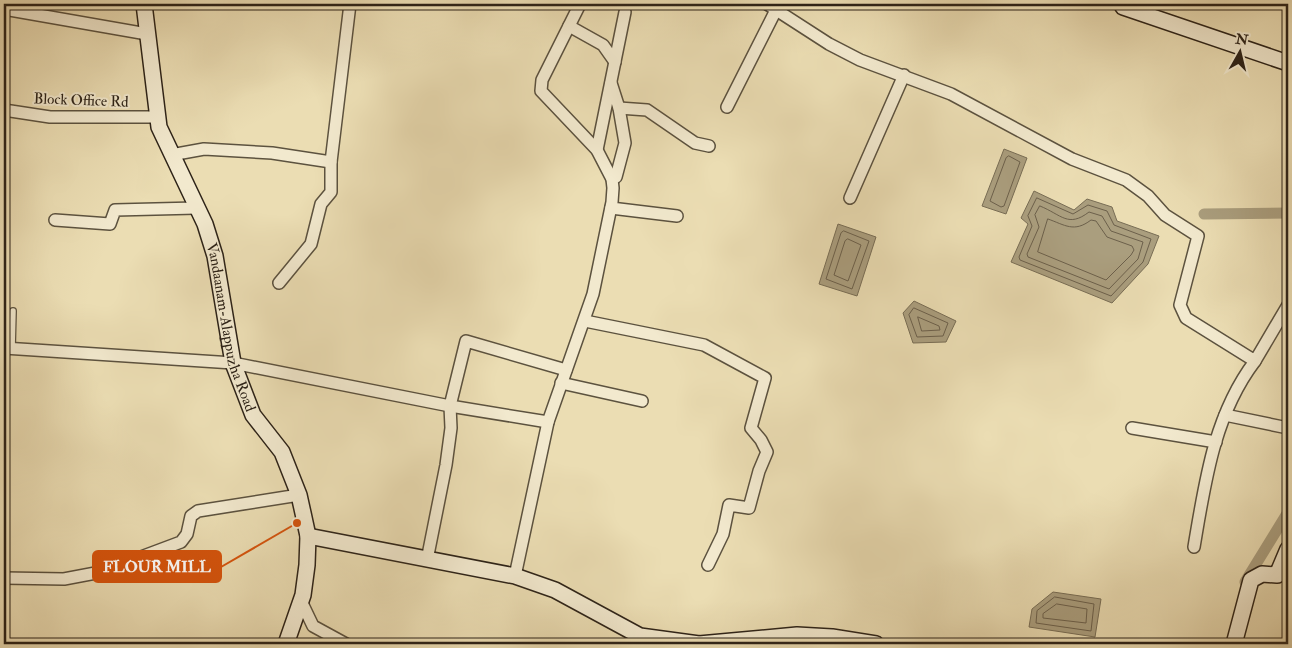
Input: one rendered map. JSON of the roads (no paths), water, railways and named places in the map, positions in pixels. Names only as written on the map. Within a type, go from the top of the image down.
[{"type":"main road","name":"Vandaanam-Alappuzha Road","points":[[144,4],[158,117],[171,155],[205,224],[216,256],[233,363],[253,415],[282,452],[299,495],[308,536],[307,565],[301,601],[286,644]]},
{"type":"main road","points":[[1124,4],[1122,7],[1288,63]]},
{"type":"main road","points":[[308,536],[515,576],[555,590],[640,640],[699,644],[797,635],[832,637],[876,644]]},
{"type":"main road","points":[[1234,644],[1251,580],[1262,574],[1277,574],[1288,549]]},
{"type":"street","points":[[279,283],[311,244],[320,204],[332,192],[331,162],[350,4]]},
{"type":"street","points":[[515,576],[548,422],[594,294],[611,208],[612,179],[597,150],[541,91],[542,80],[580,4]]},
{"type":"street","points":[[727,106],[772,7],[829,44],[860,60],[904,75],[950,94],[1072,159],[1126,180],[1148,196],[1165,215],[1198,236],[1180,305],[1181,312],[1186,318],[1254,361]]},
{"type":"street","points":[[4,9],[147,34]]},
{"type":"street","points":[[597,150],[625,12]]},
{"type":"street","points":[[569,26],[603,45],[615,62]]},
{"type":"street","points":[[850,198],[904,75]]},
{"type":"street","points":[[611,82],[619,108],[625,144],[616,177],[612,179]]},
{"type":"street","points":[[619,108],[647,110],[695,143],[709,146]]},
{"type":"street","name":"Block Office Rd","points":[[4,110],[50,117],[158,117]]},
{"type":"street","points":[[171,155],[204,149],[272,153],[331,162]]},
{"type":"street","points":[[55,220],[110,224],[115,210],[196,208]]},
{"type":"street","points":[[611,208],[677,216]]},
{"type":"street","points":[[1194,547],[1206,476],[1225,414],[1241,380],[1288,305]]},
{"type":"street","points":[[585,321],[704,345],[765,378],[750,428],[761,440],[767,452],[759,471],[749,508],[729,505],[723,534],[708,565]]},
{"type":"street","points":[[427,560],[446,465],[451,428],[450,406],[466,341],[566,370]]},
{"type":"street","points":[[8,348],[233,363],[450,406],[548,422]]},
{"type":"street","points":[[561,383],[642,401]]},
{"type":"street","points":[[1225,414],[1288,428]]},
{"type":"street","points":[[1132,428],[1216,442]]},
{"type":"street","points":[[4,578],[64,579],[101,572],[180,542],[187,534],[191,516],[198,511],[299,495]]},
{"type":"street","points":[[301,601],[313,626],[346,644]]},
{"type":"lane","points":[[8,348],[13,311]]},
{"type":"water","points":[[1004,149],[1027,158],[1006,214],[982,206]]},
{"type":"water","points":[[1034,191],[1074,210],[1087,199],[1112,207],[1117,221],[1159,236],[1148,264],[1112,303],[1011,262],[1028,224],[1021,218]]},
{"type":"water","points":[[838,224],[876,237],[857,296],[819,284]]},
{"type":"water","points":[[914,301],[956,321],[946,342],[913,343],[903,313]]},
{"type":"water","points":[[1053,592],[1101,599],[1095,637],[1029,627],[1032,609]]},
{"type":"waterway","points":[[1204,214],[1288,213]]},
{"type":"waterway","points":[[1245,582],[1288,512]]},
{"type":"place","name":"FLOUR MILL","points":[[297,523]]}]
